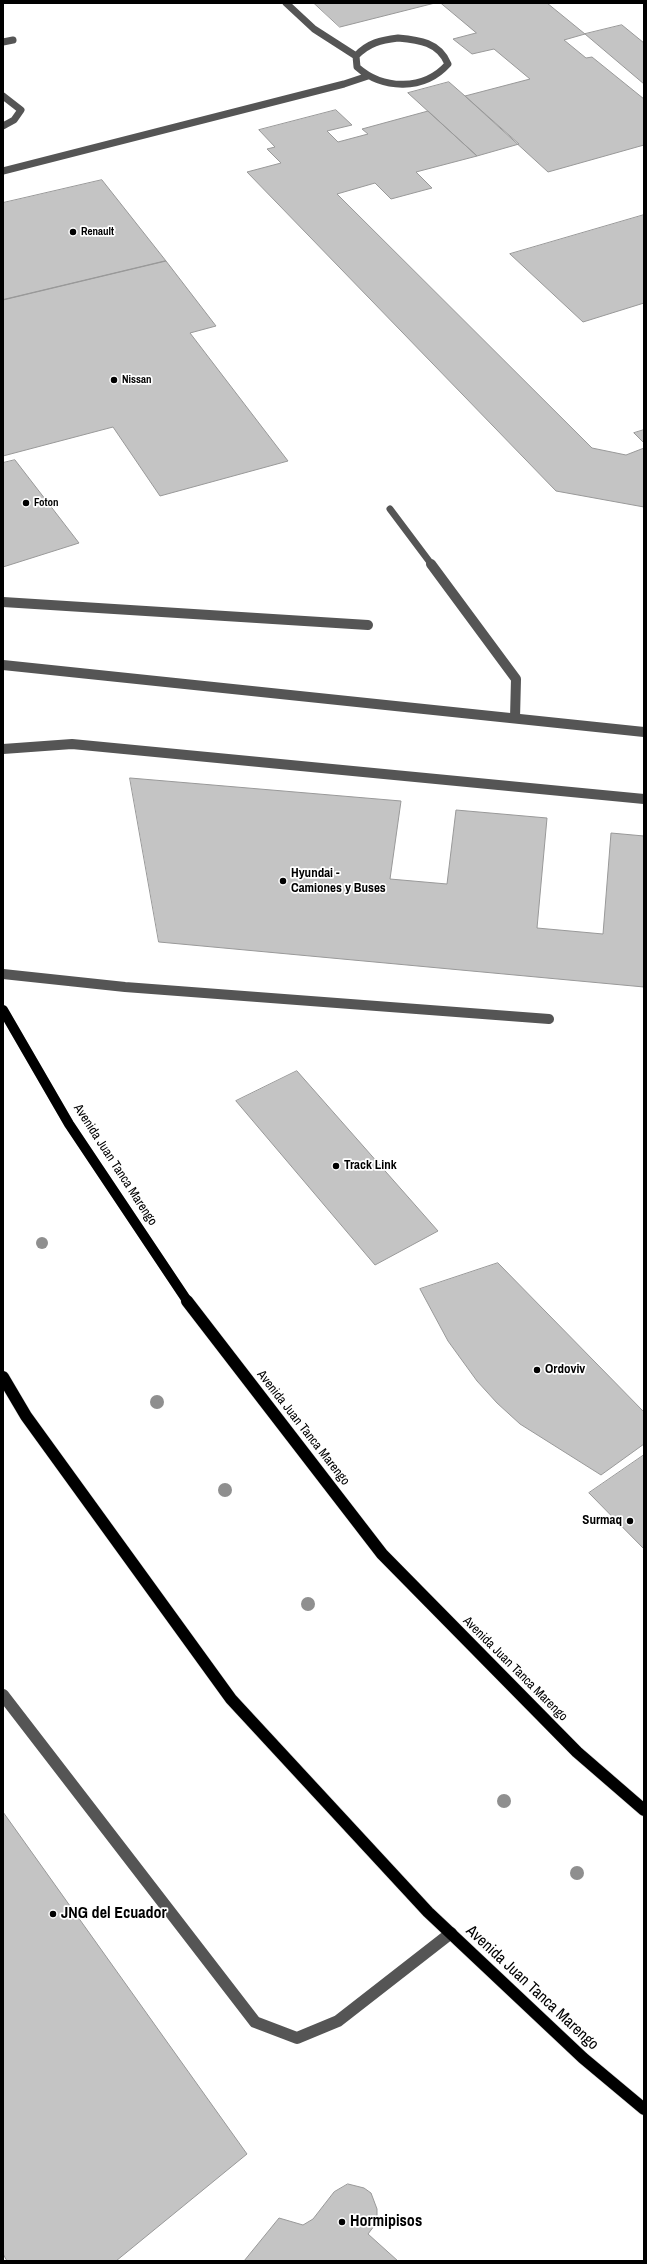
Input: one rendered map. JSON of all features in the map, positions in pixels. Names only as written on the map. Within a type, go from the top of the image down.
[{"type":"main road","name":"Avenida Juan Tanca Marengo","points":[[3,1010],[69,1124],[200,1320],[382,1554],[577,1752],[644,1810]]},
{"type":"main road","name":"Avenida Juan Tanca Marengo","points":[[4,1379],[26,1416],[231,1699],[428,1912],[583,2058],[644,2109]]},
{"type":"lane","points":[[286,3],[314,29],[356,56]]},
{"type":"lane","points":[[405,38],[435,45],[446,54],[448,64],[441,74],[426,80],[413,83],[386,82],[368,76],[357,67],[356,56],[364,47],[379,40],[405,38]]},
{"type":"lane","points":[[3,42],[13,40]]},
{"type":"lane","points":[[3,171],[344,84],[368,76]]},
{"type":"lane","points":[[3,96],[21,110],[17,117],[8,125],[3,126]]},
{"type":"lane","points":[[390,509],[516,679],[515,718]]},
{"type":"lane","points":[[3,602],[368,625]]},
{"type":"lane","points":[[3,665],[644,732]]},
{"type":"lane","points":[[3,749],[72,744],[644,799]]},
{"type":"lane","points":[[3,974],[125,987],[549,1019]]},
{"type":"lane","points":[[3,1695],[255,2022],[296,2038],[338,2021],[452,1933]]},
{"type":"building","points":[[314,3],[435,3],[340,27]]},
{"type":"building","points":[[441,3],[547,3],[585,34],[564,40],[586,58],[592,57],[644,99],[644,145],[548,172],[465,96],[530,79],[494,49],[472,54],[453,39],[476,33]]},
{"type":"building","points":[[622,25],[644,43],[644,84],[585,34]]},
{"type":"building","points":[[449,82],[519,144],[477,156],[408,93]]},
{"type":"building","points":[[336,110],[352,125],[327,131],[338,142],[368,134],[362,129],[428,111],[477,156],[416,172],[432,188],[391,199],[375,183],[337,194],[592,448],[626,455],[644,448],[644,507],[556,491],[247,172],[281,163],[267,149],[275,147],[259,130]]},
{"type":"building","name":"Renault","points":[[102,180],[166,261],[3,300],[3,203]]},
{"type":"building","points":[[644,215],[644,303],[583,322],[510,254]]},
{"type":"building","name":"Nissan","points":[[166,261],[216,326],[190,333],[288,461],[160,496],[113,427],[3,456],[3,300]]},
{"type":"building","points":[[644,430],[644,443],[634,433]]},
{"type":"building","name":"Foton","points":[[15,460],[79,543],[3,567],[3,463]]},
{"type":"building","name":"Hyundai - Camiones y Buses","points":[[130,778],[401,801],[390,879],[447,884],[456,810],[547,818],[537,928],[603,934],[611,833],[644,836],[644,987],[159,942]]},
{"type":"building","name":"Track Link","points":[[297,1071],[438,1231],[375,1265],[236,1101]]},
{"type":"building","name":"Ordoviv","points":[[498,1263],[644,1412],[644,1444],[601,1475],[520,1424],[497,1403],[477,1381],[448,1341],[420,1289]]},
{"type":"building","name":"Surmaq","points":[[644,1455],[644,1549],[589,1493]]},
{"type":"building","points":[[3,1812],[247,2154],[116,2261],[7,2261],[3,2254]]},
{"type":"building","name":"Hormipisos","points":[[348,2184],[364,2188],[371,2193],[377,2209],[377,2218],[374,2226],[368,2234],[398,2261],[244,2261],[279,2218],[303,2225],[313,2219],[334,2192]]},
{"type":"place","name":"Renault","points":[[73,232]]},
{"type":"place","name":"Nissan","points":[[114,380]]},
{"type":"place","name":"Foton","points":[[26,503]]},
{"type":"place","name":"Hyundai - Camiones y Buses","points":[[283,881]]},
{"type":"place","name":"Track Link","points":[[336,1166]]},
{"type":"place","name":"Ordoviv","points":[[537,1370]]},
{"type":"place","name":"Surmaq","points":[[630,1521]]},
{"type":"place","name":"JNG del Ecuador","points":[[53,1914]]},
{"type":"place","name":"Hormipisos","points":[[342,2222]]}]
